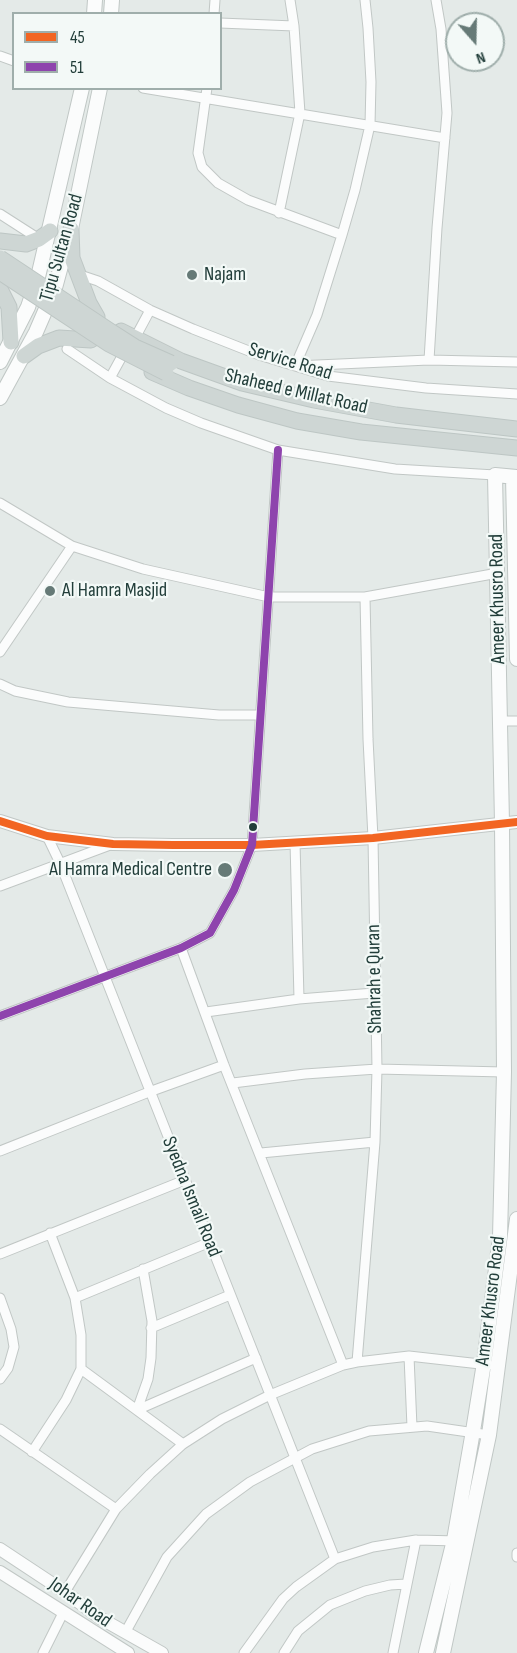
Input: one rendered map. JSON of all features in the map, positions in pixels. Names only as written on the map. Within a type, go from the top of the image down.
[{"type":"main road","name":"Tipu Sultan Road","points":[[0,362],[30,300],[38,277],[44,235],[81,90]]},
{"type":"main road","name":"Tipu Sultan Road","points":[[61,292],[70,229],[100,90]]},
{"type":"main road","points":[[70,229],[72,258],[89,303],[97,317]]},
{"type":"main road","points":[[0,241],[26,243],[44,235]]},
{"type":"main road","name":"Shaheed e Millat Road","points":[[0,249],[97,317],[181,361],[242,383],[314,400],[417,418],[517,429]]},
{"type":"main road","points":[[0,258],[110,332],[210,390],[256,405],[446,436],[457,442]]},
{"type":"main road","points":[[2,281],[14,280],[19,272],[17,262]]},
{"type":"main road","points":[[2,281],[109,344],[169,368],[289,402],[401,422],[417,418]]},
{"type":"main road","points":[[2,281],[9,307],[11,342]]},
{"type":"main road","name":"Shaheed e Millat Road","points":[[2,281],[121,358],[189,388],[238,405],[297,421],[361,432],[517,448]]},
{"type":"main road","points":[[52,313],[55,300],[62,295],[61,292]]},
{"type":"main road","name":"Tipu Sultan Road","points":[[0,398],[52,313]]},
{"type":"main road","points":[[24,356],[38,346],[59,338],[91,340]]},
{"type":"main road","points":[[495,475],[515,477]]},
{"type":"main road","name":"Ameer Khusro Road","points":[[426,1653],[460,1542],[489,1435],[491,1365],[500,1237],[504,1072],[501,721],[495,475]]},
{"type":"main road","name":"Ameer Khusro Road","points":[[515,477],[517,659]]},
{"type":"main road","name":"Ameer Khusro Road","points":[[443,1653],[460,1542],[473,1431],[491,1365],[517,1219]]},
{"type":"street","points":[[279,213],[300,113],[290,0]]},
{"type":"street","points":[[365,0],[371,82],[370,125],[342,236],[317,315],[295,366],[429,360],[517,362]]},
{"type":"street","points":[[429,360],[447,113],[441,29],[436,0]]},
{"type":"street","points":[[222,23],[294,27]]},
{"type":"street","points":[[169,90],[207,93],[300,113],[445,138]]},
{"type":"street","points":[[207,93],[198,153],[202,167],[218,183],[249,200],[342,236]]},
{"type":"street","points":[[0,214],[44,235]]},
{"type":"street","name":"Service Road","points":[[77,274],[98,281],[150,310],[259,355],[328,376],[426,388],[517,394]]},
{"type":"street","points":[[135,338],[150,310]]},
{"type":"street","points":[[67,349],[110,378],[166,408],[278,450],[395,469],[495,475]]},
{"type":"street","points":[[110,378],[121,358]]},
{"type":"street","points":[[0,1016],[181,948],[210,933],[234,890],[252,845],[278,450]]},
{"type":"street","points":[[0,503],[72,546],[143,569],[269,597],[365,597],[498,573]]},
{"type":"street","points":[[0,652],[72,546]]},
{"type":"street","name":"Shahrah e Quran","points":[[357,1362],[375,1142],[377,1069],[373,838],[365,597]]},
{"type":"street","points":[[0,684],[15,691],[68,702],[209,714],[260,715]]},
{"type":"street","points":[[501,721],[517,721]]},
{"type":"street","points":[[0,821],[47,836],[113,844],[252,845],[373,838],[517,822]]},
{"type":"street","name":"Syedna Ismail Road","points":[[47,836],[60,863],[335,1559]]},
{"type":"street","points":[[295,842],[299,999]]},
{"type":"street","points":[[0,886],[113,844]]},
{"type":"street","points":[[181,948],[224,1065],[343,1365]]},
{"type":"street","points":[[206,1012],[299,999],[374,993]]},
{"type":"street","points":[[0,1151],[224,1065]]},
{"type":"street","points":[[233,1083],[305,1074],[377,1069],[504,1072]]},
{"type":"street","points":[[261,1154],[375,1142]]},
{"type":"street","points":[[0,1254],[185,1180]]},
{"type":"street","points":[[32,1452],[66,1400],[81,1369],[81,1335],[75,1298],[50,1233]]},
{"type":"street","points":[[75,1298],[210,1242]]},
{"type":"street","points":[[137,1410],[148,1380],[151,1358],[151,1328],[143,1269]]},
{"type":"street","points":[[151,1328],[230,1295]]},
{"type":"street","points":[[0,1298],[14,1347],[8,1368],[0,1379]]},
{"type":"street","points":[[409,1356],[412,1427]]},
{"type":"street","points":[[52,1606],[116,1509],[183,1444],[222,1419],[270,1395],[343,1365],[357,1362],[409,1356],[491,1365]]},
{"type":"street","points":[[137,1410],[256,1358]]},
{"type":"street","points":[[81,1369],[183,1444]]},
{"type":"street","points":[[125,1633],[167,1557],[206,1514],[250,1482],[312,1449],[369,1431],[427,1426],[489,1435]]},
{"type":"street","points":[[0,1429],[116,1509]]},
{"type":"street","points":[[247,1652],[283,1599],[335,1559],[373,1547],[416,1540],[460,1542]]},
{"type":"street","points":[[393,1653],[416,1540]]},
{"type":"street","name":"Johar Road","points":[[0,1549],[63,1590],[99,1618],[162,1653]]},
{"type":"street","name":"Johar Road","points":[[0,1572],[123,1652]]},
{"type":"street","points":[[284,1653],[298,1631],[330,1605],[365,1591],[406,1584]]},
{"type":"street","points":[[43,1653],[63,1613]]},
{"type":"transit line","name":"51","points":[[0,1016],[181,948],[210,933],[234,890],[252,845],[278,450]]},
{"type":"transit line","name":"45","points":[[0,821],[47,836],[113,844],[173,845],[252,845],[373,838],[517,822]]},
{"type":"place","name":"Najam","points":[[192,275]]},
{"type":"place","name":"Al Hamra Masjid","points":[[50,591]]},
{"type":"place","name":"Al Hamra Medical Centre","points":[[225,870]]}]
